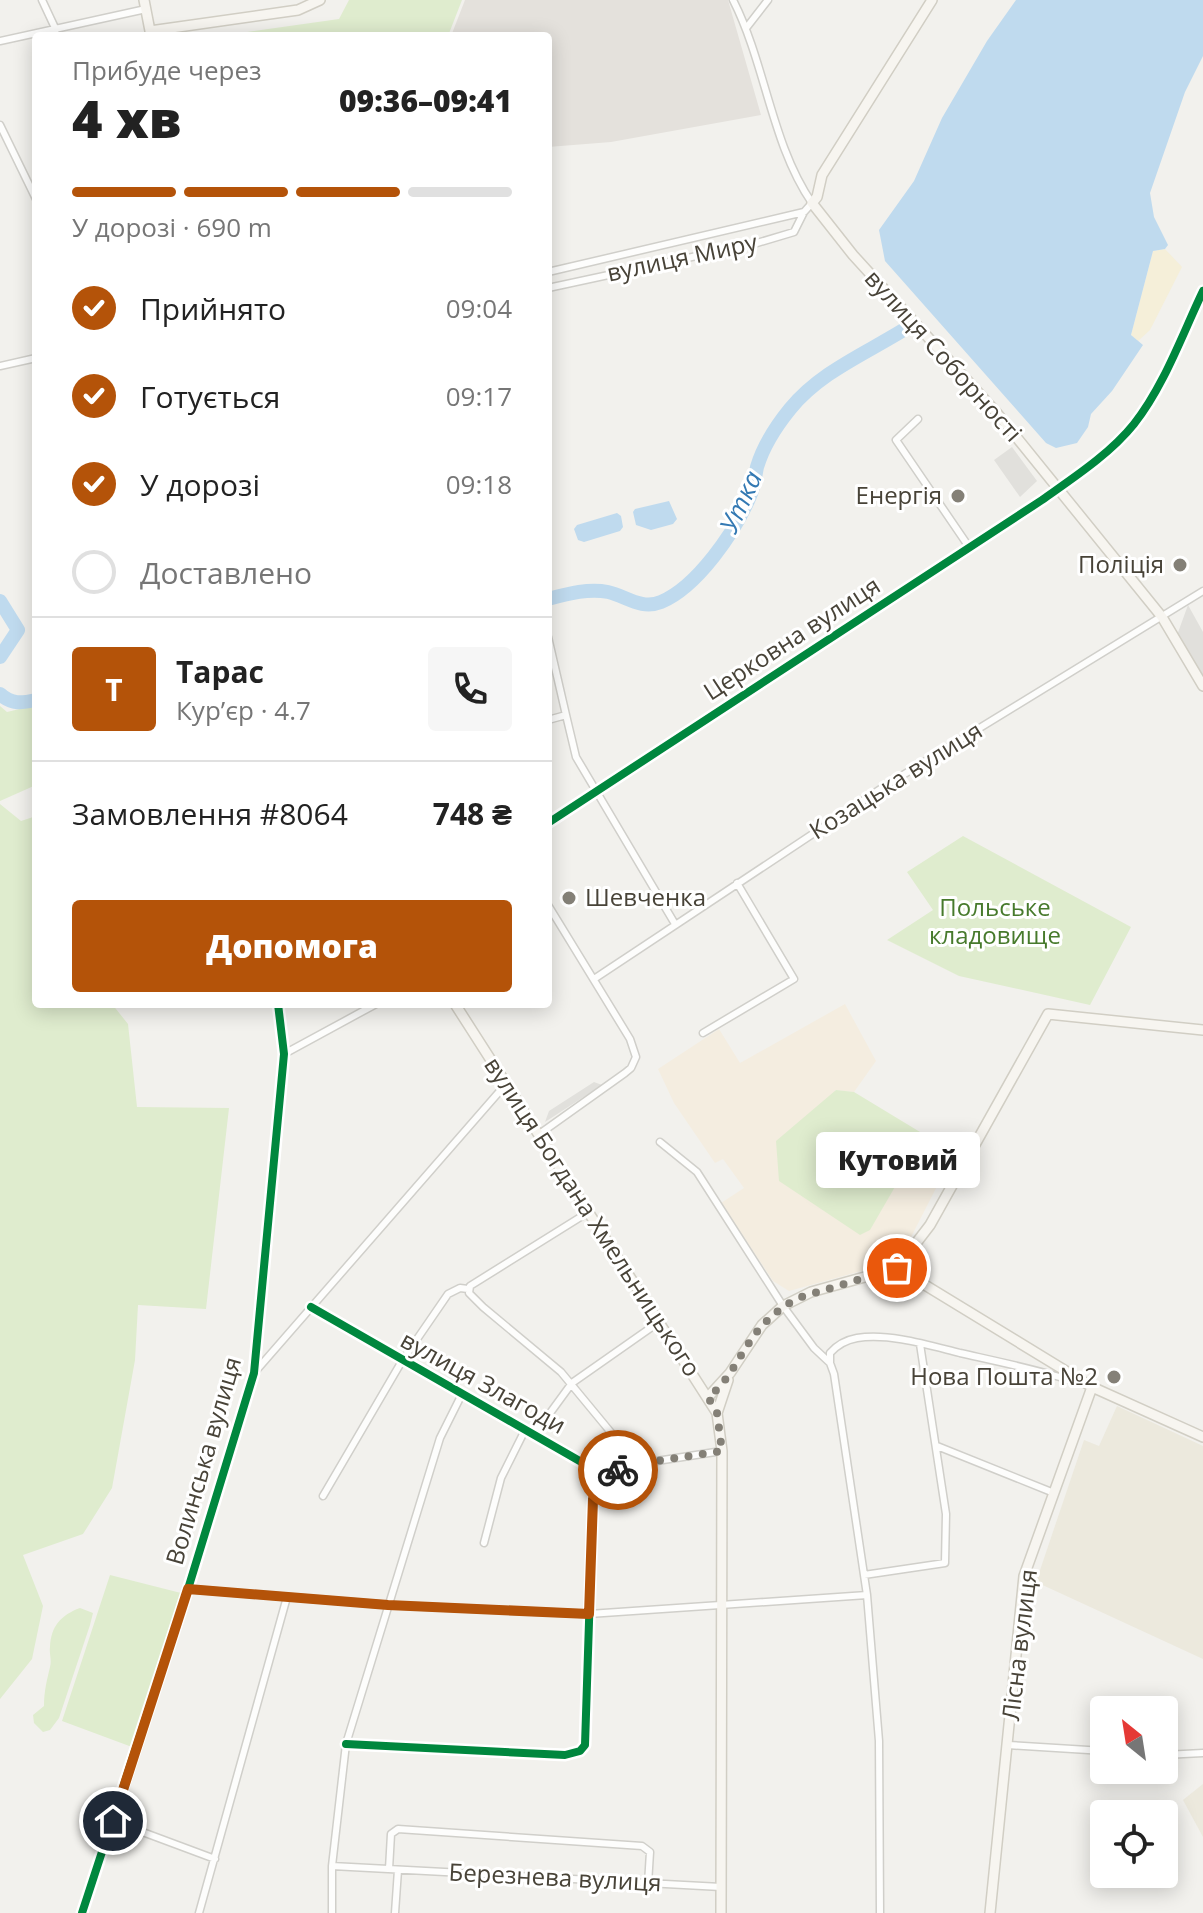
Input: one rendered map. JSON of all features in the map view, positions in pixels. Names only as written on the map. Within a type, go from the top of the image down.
[{"type":"main road","points":[[163,32],[298,10],[320,0]]},
{"type":"main road","name":"вулиця Миру","points":[[812,203],[817,197],[822,175],[932,0]]},
{"type":"main road","points":[[145,5],[151,32]]},
{"type":"main road","name":"вулиця Соборності","points":[[812,203],[853,255],[996,412],[1162,617],[1203,686]]},
{"type":"main road","name":"вулиця Богдана Хмельницького","points":[[458,1008],[717,1413],[722,1451],[721,1913]]},
{"type":"main road","points":[[708,1397],[730,1373],[762,1325],[783,1306],[811,1292],[897,1268],[930,1225],[1048,1014],[1203,1030]]},
{"type":"main road","points":[[897,1268],[1092,1387],[1203,1437]]},
{"type":"main road","points":[[700,1384],[715,1384],[730,1373]]},
{"type":"main road","points":[[717,1413],[730,1373]]},
{"type":"main road","name":"Лісна вулиця","points":[[990,1913],[1024,1576],[1092,1387]]},
{"type":"street","points":[[42,0],[56,30]]},
{"type":"street","name":"вулиця Соборності","points":[[733,0],[747,27],[796,179],[812,203]]},
{"type":"street","points":[[747,27],[768,0]]},
{"type":"street","points":[[46,32],[145,5]]},
{"type":"street","points":[[0,41],[32,35]]},
{"type":"street","points":[[0,125],[32,191]]},
{"type":"street","name":"вулиця Миру","points":[[552,287],[794,232],[812,203]]},
{"type":"street","name":"вулиця Миру","points":[[552,271],[804,212]]},
{"type":"street","name":"Церковна вулиця","points":[[552,820],[1057,489],[1113,445],[1133,426],[1148,403],[1203,291]]},
{"type":"street","points":[[0,366],[32,359]]},
{"type":"street","points":[[918,419],[896,440],[969,547]]},
{"type":"street","name":"Козацька вулиця","points":[[594,979],[885,786],[1203,591]]},
{"type":"street","points":[[552,654],[576,757],[675,924]]},
{"type":"street","points":[[552,719],[566,715]]},
{"type":"street","points":[[703,1033],[794,979],[737,883]]},
{"type":"street","points":[[538,1135],[600,1093],[634,1063],[636,1053],[552,911]]},
{"type":"street","name":"Волинська вулиця","points":[[82,1913],[188,1589],[254,1373],[284,1054],[278,1008]]},
{"type":"street","points":[[284,1054],[369,1008]]},
{"type":"street","points":[[254,1373],[506,1084]]},
{"type":"street","points":[[660,1142],[697,1172],[783,1306],[814,1348],[830,1363]]},
{"type":"street","points":[[323,1496],[402,1361],[448,1294],[460,1288],[468,1289],[587,1213]]},
{"type":"street","points":[[468,1289],[471,1297],[546,1357],[572,1383],[637,1464]]},
{"type":"street","name":"вулиця Злагоди","points":[[311,1307],[604,1475]]},
{"type":"street","points":[[534,1435],[572,1383],[659,1322]]},
{"type":"street","points":[[880,1913],[879,1741],[867,1595],[830,1353],[836,1346],[856,1338],[888,1339],[1050,1373],[1092,1387]]},
{"type":"street","points":[[864,1575],[945,1563],[946,1514],[920,1344]]},
{"type":"street","points":[[332,1913],[332,1866],[346,1744],[440,1438],[462,1394]]},
{"type":"street","name":"вулиця Злагоди","points":[[484,1543],[501,1478],[525,1430]]},
{"type":"street","points":[[937,1446],[1054,1493]]},
{"type":"street","points":[[346,1744],[565,1755],[580,1751],[585,1745],[593,1499],[604,1475],[637,1464],[722,1451]]},
{"type":"street","points":[[188,1589],[388,1605],[589,1614],[867,1595]]},
{"type":"street","points":[[199,1913],[287,1597]]},
{"type":"street","points":[[1008,1745],[1090,1750]]},
{"type":"street","points":[[1178,1754],[1203,1753]]},
{"type":"street","points":[[113,1821],[215,1859]]},
{"type":"street","points":[[389,1869],[391,1834],[398,1829],[642,1846],[650,1852],[648,1884]]},
{"type":"street","name":"Березнева вулиця","points":[[332,1866],[721,1887]]},
{"type":"street","points":[[395,1913],[398,1870]]},
{"type":"shaded area","points":[[465,0],[728,0],[761,115],[611,142],[552,147],[552,32],[453,32]]},
{"type":"shaded area","points":[[1012,447],[1037,481],[1020,497],[994,460]]},
{"type":"shaded area","points":[[1188,605],[1203,632],[1203,686],[1176,638]]},
{"type":"shaded area","points":[[845,1004],[876,1061],[854,1092],[835,1090],[870,1229],[925,1135],[955,1151],[908,1243],[883,1265],[789,1291],[773,1281],[721,1203],[744,1188],[723,1159],[715,1163],[674,1103],[658,1069],[719,1029],[740,1063]]},
{"type":"shaded area","points":[[594,1082],[602,1085],[545,1122],[549,1111]]},
{"type":"shaded area","points":[[1117,1406],[1203,1446],[1203,1659],[1036,1582],[1084,1440],[1099,1446]]},
{"type":"shaded area","points":[[1203,1784],[1203,1837],[1183,1800]]},
{"type":"green space","points":[[349,0],[462,0],[450,32],[246,32],[339,19]]},
{"type":"green space","points":[[0,706],[7,712],[32,706],[32,787],[0,801]]},
{"type":"green space","points":[[0,804],[21,821],[32,817],[32,1008],[115,1008],[128,1024],[137,1107],[229,1108],[206,1309],[138,1305],[135,1360],[112,1488],[83,1534],[23,1555],[43,1606],[32,1659],[0,1699]]},
{"type":"green space","name":"Польське кладовище","points":[[963,836],[1131,927],[1090,1005],[959,976],[887,940],[933,910],[907,872]]},
{"type":"green space","points":[[836,1090],[854,1092],[925,1135],[870,1230],[860,1235],[779,1181],[776,1141]]},
{"type":"green space","points":[[110,1575],[181,1593],[132,1747],[62,1721]]},
{"type":"green space","points":[[80,1608],[93,1613],[90,1625],[59,1718],[50,1730],[43,1732],[34,1723],[33,1715],[44,1706],[52,1633],[62,1618]]},
{"type":"sand","points":[[1165,249],[1182,267],[1150,330],[1138,341],[1131,335],[1153,251]]},
{"type":"water","points":[[1016,0],[1203,0],[1203,56],[1185,92],[1150,193],[1154,217],[1168,245],[1165,249],[1153,251],[1131,335],[1143,345],[1112,391],[1091,414],[1088,427],[1077,443],[1056,448],[1046,443],[885,261],[879,230],[914,181],[942,118],[987,41]]},
{"type":"water","points":[[669,501],[677,519],[673,524],[651,530],[636,525],[635,509]]},
{"type":"water","points":[[617,513],[621,516],[623,527],[620,531],[584,542],[578,540],[574,529],[577,525]]},
{"type":"waterway","name":"Утка","points":[[552,598],[600,591],[634,602],[654,604],[675,595],[701,571],[735,526],[751,493],[763,452],[790,409],[829,374],[905,329]]},
{"type":"waterway","name":"Утка","points":[[0,601],[18,630],[0,657]]},
{"type":"waterway","name":"Утка","points":[[0,694],[17,702],[32,701]]},
{"type":"cycle path","points":[[552,820],[1042,500],[1103,455],[1145,409],[1172,360],[1203,291]]},
{"type":"cycle path","points":[[82,1913],[188,1589],[254,1373],[284,1054],[278,1008]]},
{"type":"cycle path","points":[[311,1307],[604,1475],[593,1499],[585,1745],[580,1751],[565,1755],[346,1744]]},
{"type":"way so far","points":[[618,1470],[637,1464],[722,1451],[717,1413],[708,1397],[720,1387],[762,1325],[783,1306],[811,1292],[897,1268]]},
{"type":"place","name":"Енергія","points":[[958,496]]},
{"type":"place","name":"Поліція","points":[[1180,565]]},
{"type":"place","name":"Шевченка","points":[[569,898]]},
{"type":"place","name":"Кутовий","points":[[897,1268]]},
{"type":"place","name":"Нова Пошта №2","points":[[1114,1377]]},
{"type":"route","points":[[113,1821],[188,1589],[388,1605],[589,1614],[593,1499],[604,1475],[618,1470]]}]
